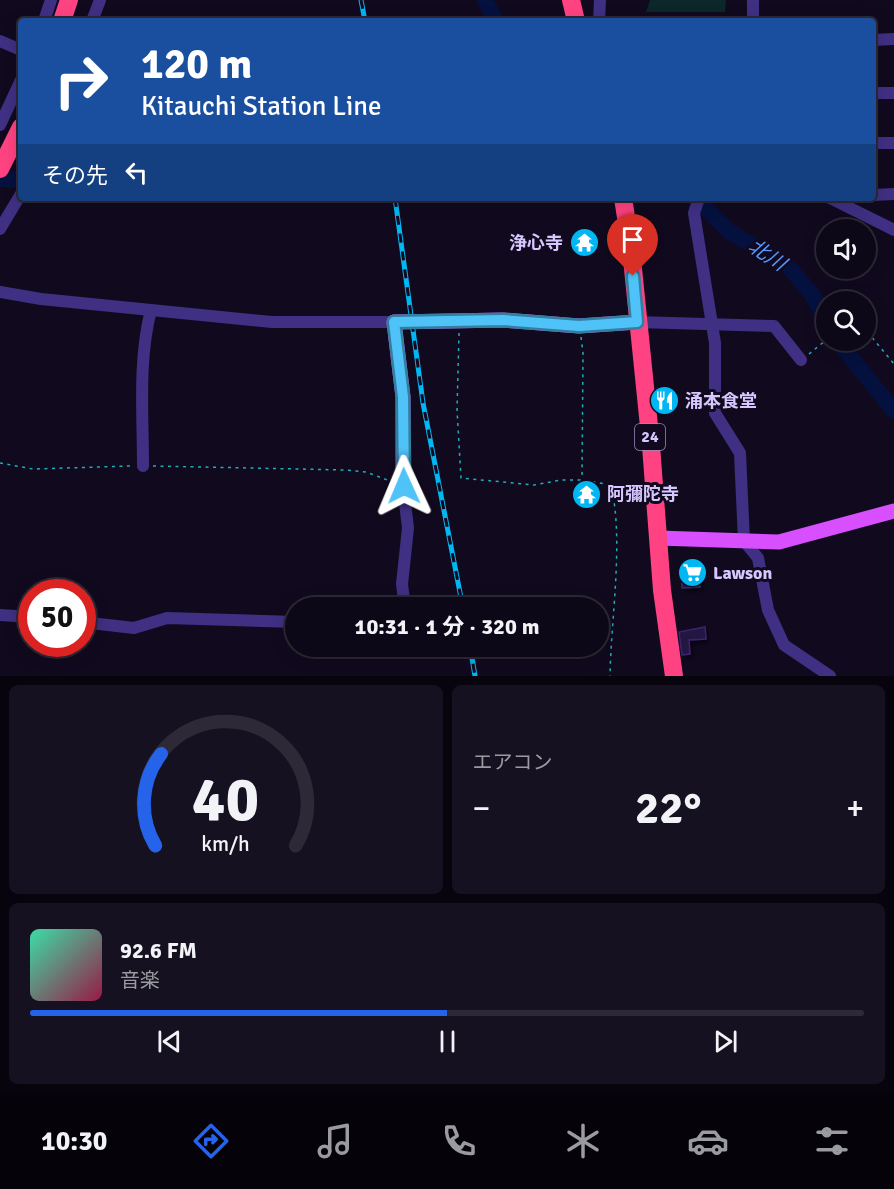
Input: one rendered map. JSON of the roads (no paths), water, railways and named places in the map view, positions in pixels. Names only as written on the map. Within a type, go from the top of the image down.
[{"type":"highway","points":[[63,18],[69,0]]},
{"type":"highway","points":[[572,0],[575,18]]},
{"type":"highway","points":[[0,169],[18,133]]},
{"type":"highway","name":"24","points":[[623,201],[631,249],[658,538],[674,676]]},
{"type":"main road","points":[[404,486],[403,397],[394,322],[460,319],[579,326],[637,322]]},
{"type":"main road","points":[[658,538],[788,540],[867,516],[894,511]]},
{"type":"street","points":[[45,18],[51,0]]},
{"type":"street","points":[[93,18],[100,0]]},
{"type":"street","points":[[599,18],[600,0]]},
{"type":"street","points":[[753,0],[753,18]]},
{"type":"street","points":[[876,40],[894,39]]},
{"type":"street","points":[[0,41],[18,49]]},
{"type":"street","points":[[0,125],[18,86]]},
{"type":"street","points":[[876,93],[894,93]]},
{"type":"street","points":[[876,143],[894,143]]},
{"type":"street","points":[[876,195],[894,194]]},
{"type":"street","points":[[0,229],[18,199]]},
{"type":"street","points":[[698,201],[694,213],[705,269],[710,324],[715,343],[715,413],[740,453],[744,541],[758,558],[768,610],[784,645],[830,676]]},
{"type":"street","points":[[836,201],[894,230]]},
{"type":"street","points":[[0,292],[41,299],[272,322],[394,322]]},
{"type":"street","points":[[143,466],[143,355],[144,336],[151,310]]},
{"type":"street","points":[[637,322],[774,326],[801,360]]},
{"type":"street","points":[[404,486],[408,528],[402,584],[404,597]]},
{"type":"street","points":[[0,615],[18,616]]},
{"type":"street","points":[[96,624],[134,628],[167,618],[285,622]]},
{"type":"waterway","name":"北川","points":[[485,0],[494,18]]},
{"type":"waterway","points":[[0,179],[18,179]]},
{"type":"waterway","name":"北川","points":[[698,201],[730,232],[788,266],[816,302]]},
{"type":"waterway","name":"北川","points":[[846,351],[894,411]]},
{"type":"railway","points":[[361,0],[364,18]]},
{"type":"railway","points":[[395,201],[423,403],[461,597]]},
{"type":"railway","points":[[472,657],[475,676]]},
{"type":"place","name":"浄心寺","points":[[584,243]]},
{"type":"place","name":"涌本食堂","points":[[664,401]]},
{"type":"place","name":"阿彌陀寺","points":[[586,494]]},
{"type":"place","name":"Lawson","points":[[692,573]]}]
